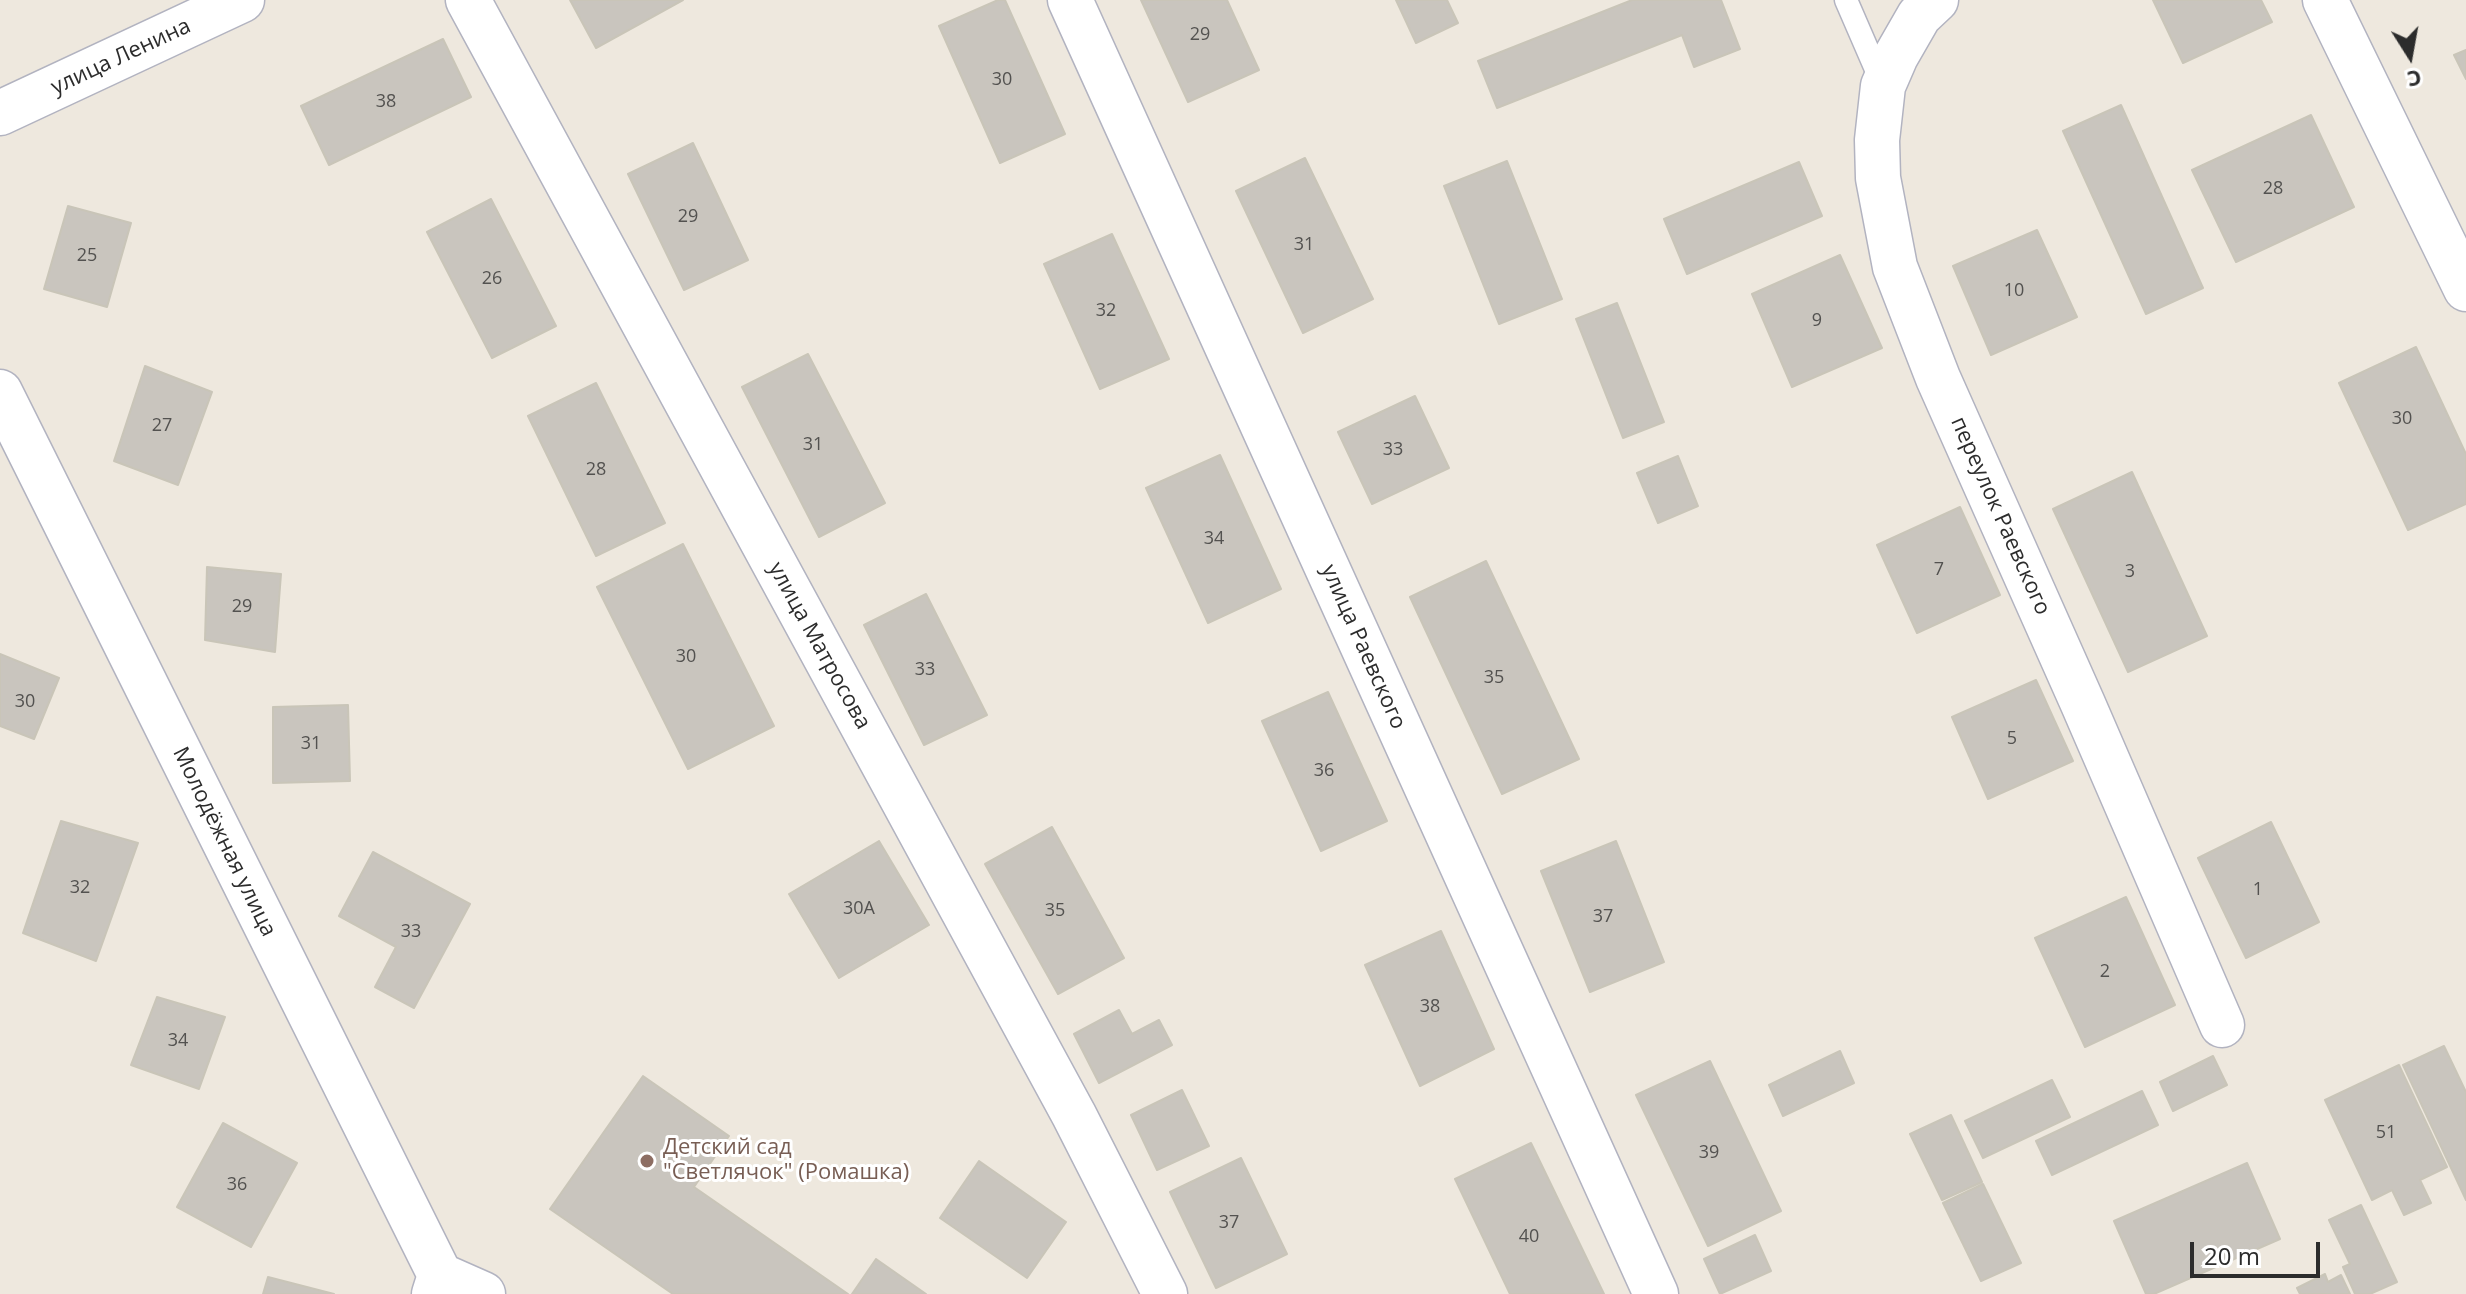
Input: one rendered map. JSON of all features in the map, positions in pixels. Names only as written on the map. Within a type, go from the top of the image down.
[{"type":"street","name":"улица Ленина","points":[[0,113],[242,0]]},
{"type":"street","name":"улица Матросова","points":[[468,0],[1074,1115],[1165,1294]]},
{"type":"street","name":"улица Раевского","points":[[1070,0],[1656,1294]]},
{"type":"street","name":"переулок Раевского","points":[[1936,0],[1919,16],[1883,86],[1877,140],[1878,178],[1895,267],[1938,378],[2222,1025]]},
{"type":"street","points":[[2325,0],[2466,289]]},
{"type":"street","name":"Молодёжная улица","points":[[0,392],[437,1284]]},
{"type":"street","points":[[437,1284],[483,1294]]},
{"type":"lane","points":[[1846,0],[1883,86]]},
{"type":"building","points":[[570,0],[683,0],[596,48]]},
{"type":"building","points":[[998,0],[1005,0],[1065,134],[1000,163],[939,26]]},
{"type":"building","points":[[1141,0],[1227,0],[1259,70],[1188,102]]},
{"type":"building","points":[[1396,0],[1447,0],[1458,23],[1416,43]]},
{"type":"building","points":[[1632,0],[1721,0],[1740,49],[1694,67],[1682,35],[1497,108],[1478,61]]},
{"type":"building","points":[[2153,0],[2261,0],[2272,22],[2183,63]]},
{"type":"building","points":[[443,39],[471,97],[329,165],[301,106]]},
{"type":"building","points":[[2466,50],[2466,79],[2454,55]]},
{"type":"building","points":[[2121,105],[2203,288],[2146,314],[2063,131]]},
{"type":"building","points":[[2311,115],[2354,207],[2236,262],[2192,170]]},
{"type":"building","points":[[693,143],[748,260],[684,290],[628,174]]},
{"type":"building","points":[[1305,158],[1373,299],[1303,333],[1236,191]]},
{"type":"building","points":[[1507,161],[1562,299],[1499,324],[1444,186]]},
{"type":"building","points":[[1799,162],[1822,216],[1687,274],[1664,219]]},
{"type":"building","points":[[491,199],[556,326],[492,358],[427,232]]},
{"type":"building","points":[[68,206],[131,223],[107,307],[44,289]]},
{"type":"building","points":[[2037,230],[2077,317],[1991,355],[1953,266]]},
{"type":"building","points":[[1112,234],[1169,359],[1100,389],[1044,264]]},
{"type":"building","points":[[1840,255],[1882,348],[1792,387],[1752,294]]},
{"type":"building","points":[[1617,303],[1664,422],[1623,438],[1576,319]]},
{"type":"building","points":[[2416,347],[2466,454],[2466,504],[2408,530],[2339,383]]},
{"type":"building","points":[[808,354],[885,503],[819,537],[742,387]]},
{"type":"building","points":[[145,366],[212,392],[178,485],[114,461]]},
{"type":"building","points":[[596,383],[665,523],[596,556],[528,416]]},
{"type":"building","points":[[1415,396],[1449,468],[1372,504],[1338,432]]},
{"type":"building","points":[[1220,455],[1281,589],[1208,623],[1146,488]]},
{"type":"building","points":[[1678,456],[1698,506],[1658,523],[1637,473]]},
{"type":"building","points":[[2132,472],[2207,636],[2128,672],[2053,509]]},
{"type":"building","points":[[1960,507],[2000,595],[1917,633],[1877,545]]},
{"type":"building","points":[[683,544],[774,726],[688,769],[597,587]]},
{"type":"building","points":[[1486,561],[1579,759],[1502,794],[1410,597]]},
{"type":"building","points":[[207,567],[281,574],[275,652],[205,640]]},
{"type":"building","points":[[926,594],[987,715],[924,745],[864,625]]},
{"type":"building","points":[[0,654],[59,678],[34,739],[0,726]]},
{"type":"building","points":[[2036,680],[2073,761],[1988,799],[1952,717]]},
{"type":"building","points":[[1328,692],[1387,821],[1321,851],[1262,721]]},
{"type":"building","points":[[348,705],[350,781],[273,783],[273,707]]},
{"type":"building","points":[[61,821],[138,843],[96,961],[23,933]]},
{"type":"building","points":[[2271,822],[2319,922],[2246,958],[2198,858]]},
{"type":"building","points":[[1052,827],[1124,958],[1058,994],[985,864]]},
{"type":"building","points":[[879,841],[929,925],[839,978],[789,894]]},
{"type":"building","points":[[1616,841],[1664,962],[1590,992],[1541,871]]},
{"type":"building","points":[[373,852],[470,904],[414,1008],[375,987],[396,947],[339,916]]},
{"type":"building","points":[[2126,897],[2175,1005],[2085,1047],[2035,938]]},
{"type":"building","points":[[1441,931],[1494,1049],[1420,1086],[1365,965]]},
{"type":"building","points":[[157,997],[225,1017],[199,1089],[131,1065]]},
{"type":"building","points":[[1119,1010],[1132,1034],[1159,1020],[1172,1045],[1099,1083],[1074,1034]]},
{"type":"building","points":[[2444,1046],[2466,1092],[2466,1200],[2403,1065]]},
{"type":"building","points":[[1840,1051],[1854,1083],[1783,1116],[1769,1085]]},
{"type":"building","points":[[2213,1056],[2227,1085],[2173,1111],[2160,1082]]},
{"type":"building","points":[[1710,1061],[1781,1211],[1708,1246],[1636,1095]]},
{"type":"building","points":[[2399,1065],[2447,1167],[2420,1180],[2431,1203],[2404,1215],[2392,1190],[2372,1200],[2325,1100]]},
{"type":"building","name":"Детский сад \"Светлячок\" (Ромашка)","points":[[643,1076],[729,1136],[694,1187],[848,1294],[673,1294],[550,1209]]},
{"type":"building","points":[[2052,1080],[2070,1117],[1983,1158],[1965,1121]]},
{"type":"building","points":[[1182,1090],[1209,1146],[1157,1170],[1131,1115]]},
{"type":"building","points":[[2142,1091],[2158,1125],[2052,1175],[2036,1141]]},
{"type":"building","points":[[1951,1115],[1982,1182],[1942,1200],[1910,1134]]},
{"type":"building","points":[[223,1123],[297,1163],[251,1247],[177,1207]]},
{"type":"building","points":[[1531,1143],[1604,1294],[1510,1294],[1455,1179]]},
{"type":"building","points":[[1241,1158],[1287,1254],[1216,1288],[1170,1192]]},
{"type":"building","points":[[979,1161],[1066,1222],[1027,1278],[940,1218]]},
{"type":"building","points":[[2247,1163],[2280,1239],[2154,1294],[2146,1294],[2114,1221]]},
{"type":"building","points":[[1983,1184],[2021,1263],[1981,1281],[1943,1203]]},
{"type":"building","points":[[2361,1205],[2397,1282],[2370,1294],[2355,1294],[2343,1267],[2350,1264],[2329,1220]]},
{"type":"building","points":[[1755,1235],[1771,1271],[1720,1294],[1704,1259]]},
{"type":"building","points":[[876,1259],[926,1294],[852,1294]]},
{"type":"building","points":[[2325,1274],[2328,1282],[2341,1275],[2350,1294],[2300,1294],[2297,1288]]},
{"type":"building","points":[[268,1277],[334,1294],[263,1294]]},
{"type":"place","name":"Детский сад \"Светлячок\" (Ромашка)","points":[[647,1161]]}]
